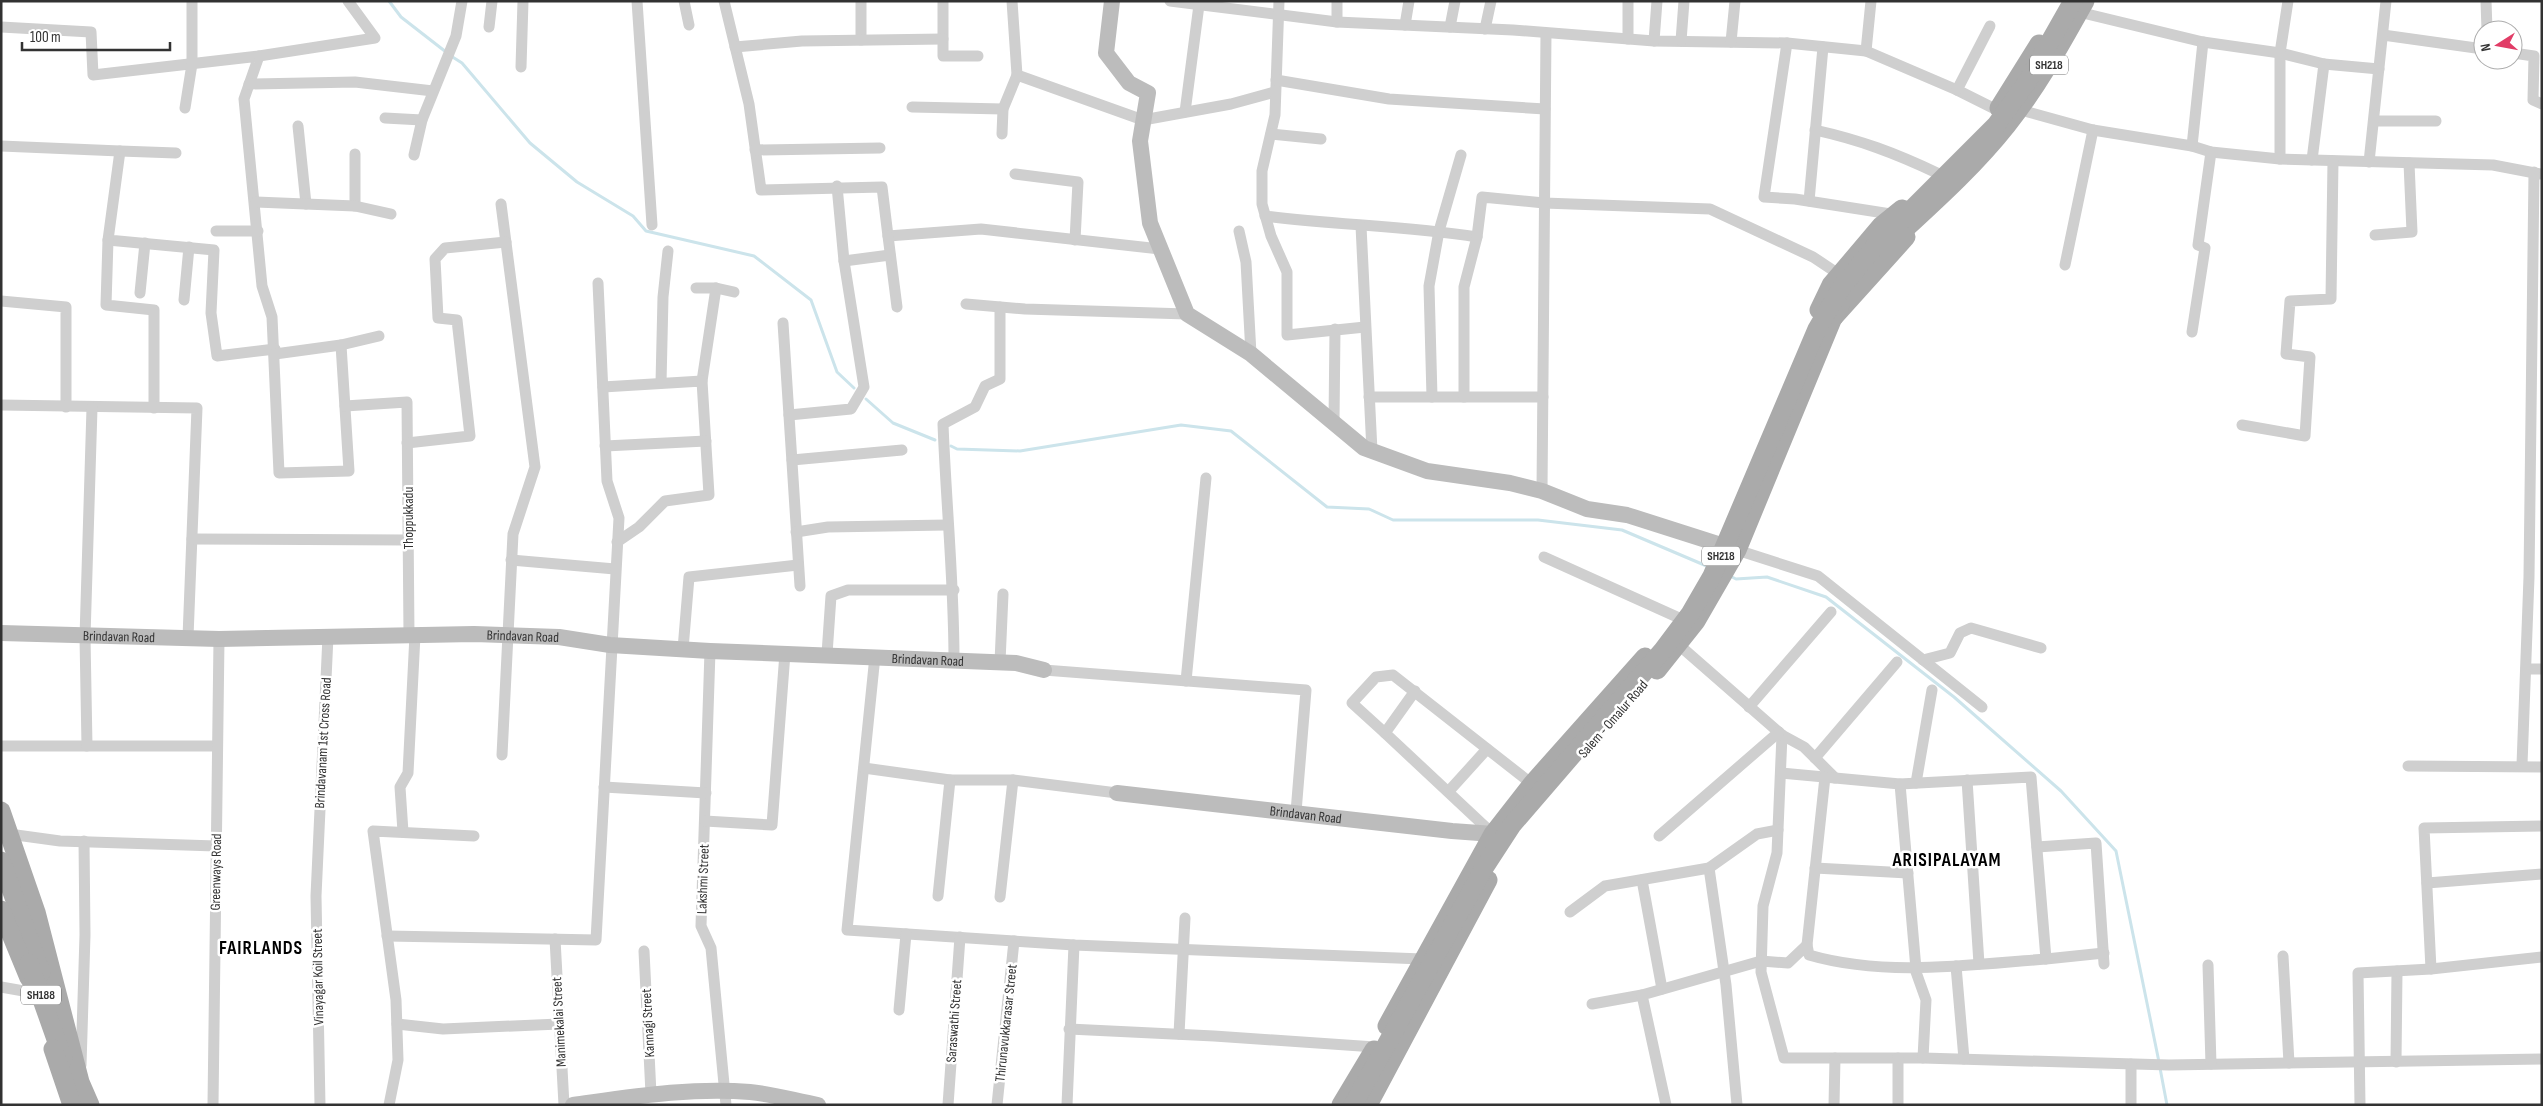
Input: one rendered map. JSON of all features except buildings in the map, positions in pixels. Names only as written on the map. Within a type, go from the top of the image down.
[{"type":"main road","points":[[1341,1105],[1375,1047],[1422,959],[1500,839],[1532,784],[1660,640],[1696,589],[1803,344],[1832,285],[1881,226],[1897,214],[1997,110],[2063,1]]},
{"type":"main road","name":"SH218","points":[[1354,1105],[1484,868],[1512,825],[1663,650],[1690,614],[1712,576],[1817,329],[1840,288],[1875,246],[1996,125],[2027,82],[2073,1]]},
{"type":"main road","points":[[1832,320],[1897,246],[1988,158],[2028,112],[2048,84],[2088,6]]},
{"type":"main road","name":"SH218","points":[[1832,320],[1851,286],[1880,253],[1956,181],[2007,126],[2036,86],[2088,6]]},
{"type":"main road","name":"Salem - Omalur Road","points":[[1368,1105],[1500,839],[1552,789],[1679,645],[1724,574],[1737,550],[1832,320]]},
{"type":"main road","points":[[1,811],[36,912],[80,1082]]},
{"type":"main road","points":[[1,861],[80,1082],[90,1105]]},
{"type":"main road","name":"SH188","points":[[1,886],[80,1105]]},
{"type":"main road","points":[[1,910],[35,993],[72,1105]]},
{"type":"street","points":[[185,108],[192,64],[192,1]]},
{"type":"street","points":[[1,27],[91,32],[94,76],[259,56],[374,38],[348,1]]},
{"type":"street","points":[[414,155],[422,120],[456,36],[462,1]]},
{"type":"street","points":[[489,27],[492,1]]},
{"type":"street","points":[[521,67],[523,1]]},
{"type":"street","points":[[637,1],[652,225]]},
{"type":"street","points":[[684,1],[689,25]]},
{"type":"street","points":[[724,1],[749,104],[760,190],[837,186],[882,187],[897,306]]},
{"type":"street","points":[[861,1],[861,40]]},
{"type":"street","points":[[943,1],[944,56],[978,56]]},
{"type":"street","points":[[1002,134],[1003,109],[1017,75],[1012,1]]},
{"type":"street","points":[[1112,1],[1106,53],[1129,83],[1148,93],[1140,141],[1150,223],[1187,314]]},
{"type":"street","points":[[1170,1],[1199,5],[1212,4],[1277,15],[1337,22],[1485,29],[1654,41],[1787,43],[1866,51],[1957,90],[1997,110]]},
{"type":"street","points":[[1280,1],[1277,15],[1275,115],[1262,171],[1262,204],[1271,236],[1287,272],[1287,335],[1365,327]]},
{"type":"street","points":[[1337,1],[1337,22]]},
{"type":"street","points":[[1405,25],[1409,1]]},
{"type":"street","points":[[1450,27],[1455,1]]},
{"type":"street","points":[[1485,29],[1491,1]]},
{"type":"street","points":[[1628,1],[1628,39]]},
{"type":"street","points":[[1654,41],[1657,1]]},
{"type":"street","points":[[1681,41],[1684,1]]},
{"type":"street","points":[[1731,42],[1735,1]]},
{"type":"street","points":[[1866,51],[1872,1]]},
{"type":"street","points":[[2280,159],[2280,53],[2288,1]]},
{"type":"street","points":[[2369,162],[2386,1]]},
{"type":"street","points":[[2486,1],[2487,20]]},
{"type":"street","points":[[1185,112],[1199,5]]},
{"type":"street","points":[[2088,6],[2203,42],[2280,53],[2324,64],[2379,69]]},
{"type":"street","points":[[1957,90],[1990,26]]},
{"type":"street","points":[[1542,490],[1546,33]]},
{"type":"street","points":[[2383,35],[2473,48]]},
{"type":"street","points":[[735,47],[802,41],[943,39]]},
{"type":"street","points":[[2192,146],[2203,42]]},
{"type":"street","points":[[1787,43],[1764,197],[1809,201],[1897,214]]},
{"type":"street","points":[[1809,201],[1823,47]]},
{"type":"street","points":[[2523,54],[2534,56],[2533,100],[2542,104]]},
{"type":"street","points":[[259,56],[244,99],[256,202],[262,286],[272,317],[279,474],[350,471],[341,345]]},
{"type":"street","points":[[2312,160],[2324,64]]},
{"type":"street","points":[[1017,75],[1143,120],[1231,104],[1276,86],[1390,99],[1545,109]]},
{"type":"street","points":[[249,84],[355,82],[433,91]]},
{"type":"street","points":[[912,106],[1003,109]]},
{"type":"street","points":[[2028,112],[2093,130],[2192,146],[2211,152],[2280,159],[2493,165],[2538,173],[2529,577],[2522,765]]},
{"type":"street","points":[[386,118],[422,120]]},
{"type":"street","points":[[2374,121],[2436,121]]},
{"type":"street","points":[[298,126],[306,204]]},
{"type":"street","points":[[1815,130],[1858,139],[1905,157],[1937,173]]},
{"type":"street","points":[[2065,265],[2093,130]]},
{"type":"street","points":[[1271,134],[1322,139]]},
{"type":"street","points":[[1,146],[176,153]]},
{"type":"street","points":[[755,150],[880,148]]},
{"type":"street","points":[[120,151],[108,240],[106,305],[154,310],[154,408]]},
{"type":"street","points":[[2192,332],[2205,248],[2198,245],[2211,152]]},
{"type":"street","points":[[355,154],[356,206]]},
{"type":"street","points":[[1432,397],[1429,286],[1439,231],[1461,155]]},
{"type":"street","points":[[2242,425],[2305,436],[2310,357],[2286,354],[2290,301],[2331,299],[2332,161]]},
{"type":"street","points":[[2376,235],[2412,232],[2409,163]]},
{"type":"street","points":[[1015,174],[1078,182],[1075,240]]},
{"type":"street","points":[[789,415],[851,409],[864,387],[844,261],[837,186]]},
{"type":"street","points":[[1464,397],[1464,287],[1477,237],[1482,197],[1544,203],[1710,209],[1813,257],[1840,275]]},
{"type":"street","points":[[256,202],[356,206],[391,214]]},
{"type":"street","points":[[501,204],[535,467],[512,534],[502,755]]},
{"type":"street","points":[[1265,216],[1361,226],[1439,231],[1477,237]]},
{"type":"street","points":[[1361,226],[1372,451]]},
{"type":"street","points":[[888,236],[981,229],[1160,249]]},
{"type":"street","points":[[216,231],[258,231]]},
{"type":"street","points":[[1239,231],[1246,270],[1251,354]]},
{"type":"street","points":[[108,240],[214,250],[212,314],[217,356],[341,345],[379,336]]},
{"type":"street","points":[[407,443],[470,436],[457,320],[438,318],[435,259],[445,248],[506,242]]},
{"type":"street","points":[[140,293],[145,243]]},
{"type":"street","points":[[184,300],[189,247]]},
{"type":"street","points":[[661,383],[663,297],[668,251]]},
{"type":"street","points":[[844,261],[890,255]]},
{"type":"street","points":[[387,936],[596,940],[610,645],[619,518],[607,480],[598,283]]},
{"type":"street","points":[[696,288],[716,288],[734,292]]},
{"type":"street","points":[[617,542],[639,527],[665,501],[709,495],[702,381],[716,288]]},
{"type":"street","points":[[1,301],[66,308],[66,407]]},
{"type":"street","points":[[966,304],[1187,314],[1251,354],[1334,421],[1364,448],[1427,471],[1510,483],[1542,490],[1588,508],[1627,515],[1716,545],[1818,576],[1982,707]]},
{"type":"street","points":[[954,660],[954,590],[947,524],[943,424],[976,407],[985,386],[1000,379],[1000,307]]},
{"type":"street","points":[[783,322],[800,586]]},
{"type":"street","points":[[1334,421],[1335,329]]},
{"type":"street","points":[[603,387],[702,381]]},
{"type":"street","points":[[1369,398],[1543,397]]},
{"type":"street","name":"Thoppukkadu","points":[[345,406],[407,402],[408,540],[412,635],[408,773],[400,787],[403,832]]},
{"type":"street","points":[[1,405],[92,408],[197,408],[188,637]]},
{"type":"street","points":[[87,746],[85,636],[92,408]]},
{"type":"street","points":[[605,446],[706,441]]},
{"type":"street","points":[[792,460],[902,450]]},
{"type":"street","points":[[1186,681],[1206,478]]},
{"type":"street","points":[[796,532],[828,527],[947,524]]},
{"type":"street","points":[[192,539],[408,540]]},
{"type":"street","points":[[1544,557],[1677,617]]},
{"type":"street","points":[[511,560],[615,569]]},
{"type":"street","points":[[683,649],[689,577],[798,565]]},
{"type":"street","points":[[2529,577],[2542,577]]},
{"type":"street","points":[[827,654],[831,596],[848,590],[954,590]]},
{"type":"street","points":[[1000,662],[1003,594]]},
{"type":"street","points":[[1750,707],[1831,612]]},
{"type":"street","points":[[1923,660],[1950,654],[1960,634],[1971,628],[2041,648]]},
{"type":"street","name":"Brindavan Road","points":[[1,633],[219,639],[508,635],[559,637],[610,645],[710,651],[827,654],[1016,663],[1044,670]]},
{"type":"street","name":"Brindavanam 1st Cross Road","points":[[318,850],[328,636]]},
{"type":"street","name":"Greenways Road","points":[[213,1105],[219,639]]},
{"type":"street","points":[[1679,645],[1780,733],[1804,747],[1830,778],[1816,868],[1807,945],[1809,955],[1829,961],[1916,968],[2046,959],[2104,958],[2096,843],[2037,847]]},
{"type":"street","name":"Lakshmi Street","points":[[710,651],[701,926],[711,948],[726,1098]]},
{"type":"street","points":[[705,822],[772,825],[785,653]]},
{"type":"street","points":[[875,656],[848,930],[1074,945],[1422,959]]},
{"type":"street","points":[[1815,758],[1897,662]]},
{"type":"street","points":[[2526,669],[2542,669]]},
{"type":"street","points":[[1044,670],[1306,690],[1296,812]]},
{"type":"street","points":[[1500,839],[1352,703],[1376,677],[1393,674],[1532,784]]},
{"type":"street","points":[[1916,783],[1932,690]]},
{"type":"street","points":[[1385,733],[1415,691]]},
{"type":"street","points":[[1780,733],[1777,853],[1763,906],[1761,972],[1784,1058],[1923,1058],[2160,1065],[2542,1059]]},
{"type":"street","points":[[1659,836],[1780,733]]},
{"type":"street","points":[[1,746],[218,746]]},
{"type":"street","points":[[1449,791],[1487,749]]},
{"type":"street","points":[[2408,766],[2522,765],[2542,767]]},
{"type":"street","points":[[864,768],[950,780],[1013,780],[1117,793]]},
{"type":"street","points":[[1780,773],[1900,784],[2031,777],[2046,959]]},
{"type":"street","points":[[938,896],[950,780]]},
{"type":"street","points":[[1000,897],[1013,780]]},
{"type":"street","points":[[1967,780],[1978,964]]},
{"type":"street","points":[[1900,784],[1916,968],[1926,1000],[1923,1058]]},
{"type":"street","points":[[604,787],[706,793]]},
{"type":"street","name":"Brindavan Road","points":[[1117,793],[1296,812],[1452,831],[1500,839]]},
{"type":"street","points":[[2431,969],[2424,828],[2542,826]]},
{"type":"street","points":[[1570,912],[1605,886],[1709,868],[1757,834],[1778,830]]},
{"type":"street","points":[[389,1105],[398,1060],[397,1024],[373,831],[474,836]]},
{"type":"street","points":[[9,834],[84,842],[216,846]]},
{"type":"street","points":[[80,1082],[85,935],[84,842]]},
{"type":"street","name":"Vinayagar Koil Street","points":[[318,850],[316,896],[320,1105]]},
{"type":"street","points":[[1709,868],[1724,971],[1737,1105]]},
{"type":"street","points":[[1816,868],[1908,873]]},
{"type":"street","points":[[2427,883],[2542,874]]},
{"type":"street","points":[[1642,880],[1662,989]]},
{"type":"street","points":[[1179,1034],[1185,918]]},
{"type":"street","points":[[899,1010],[906,934]]},
{"type":"street","name":"Saraswathi Street","points":[[948,1105],[960,937]]},
{"type":"street","name":"Manimekalai Street","points":[[555,939],[564,1105]]},
{"type":"street","name":"Thirunavukkarasar Street","points":[[998,1105],[1014,940]]},
{"type":"street","points":[[1067,1105],[1074,945]]},
{"type":"street","points":[[1592,1004],[1642,995],[1761,961],[1788,963],[1807,945]]},
{"type":"street","name":"Kannagi Street","points":[[644,951],[650,1098]]},
{"type":"street","points":[[2282,956],[2289,1063]]},
{"type":"street","points":[[2360,1105],[2358,973],[2431,969],[2542,957]]},
{"type":"street","points":[[2208,965],[2211,1064]]},
{"type":"street","points":[[1956,966],[1964,1059]]},
{"type":"street","points":[[2396,1062],[2397,971]]},
{"type":"street","points":[[1,987],[35,993]]},
{"type":"street","points":[[1642,995],[1666,1105]]},
{"type":"street","points":[[397,1024],[443,1029],[560,1024]]},
{"type":"street","points":[[1069,1029],[1375,1047]]},
{"type":"street","points":[[1834,1105],[1835,1058]]},
{"type":"street","points":[[1898,1058],[1898,1105]]},
{"type":"street","points":[[2131,1064],[2131,1105]]},
{"type":"street","points":[[573,1105],[650,1098],[726,1098],[752,1092],[818,1105]]},
{"type":"waterway","points":[[389,1],[401,17],[446,52]]},
{"type":"waterway","points":[[451,56],[462,63],[530,143],[577,182],[633,216],[646,231],[754,256],[811,300],[837,372],[854,388]]},
{"type":"waterway","points":[[866,399],[893,423],[935,440]]},
{"type":"waterway","points":[[951,446],[957,449],[1020,451],[1181,425],[1231,431],[1327,507],[1369,509],[1393,520],[1538,520],[1622,530],[1709,567]]},
{"type":"waterway","points":[[1730,576],[1736,579],[1767,577],[1826,597],[1954,697],[2061,791],[2116,851],[2159,1062]]},
{"type":"waterway","points":[[2160,1068],[2167,1105]]},
{"type":"district","name":"ARISIPALAYAM","points":[[1947,860]]},
{"type":"district","name":"FAIRLANDS","points":[[261,948]]}]
